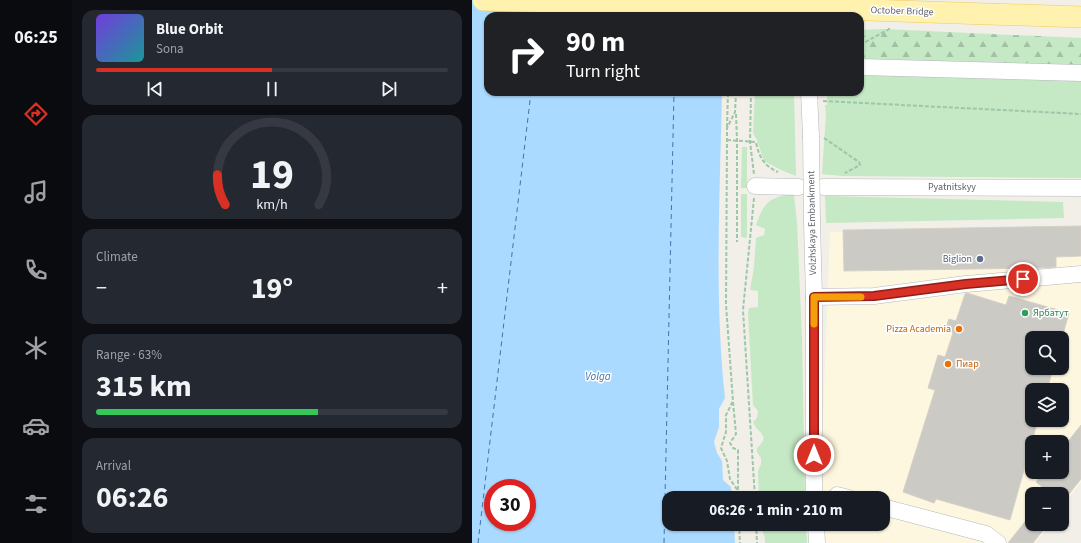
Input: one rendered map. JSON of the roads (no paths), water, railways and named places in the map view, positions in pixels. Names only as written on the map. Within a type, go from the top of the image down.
[{"type":"main road","name":"October Bridge","points":[[483,0],[1081,17]]},
{"type":"street","points":[[864,67],[1081,73]]},
{"type":"street","name":"Volzhskaya Embankment","points":[[810,97],[815,135],[812,222],[814,297],[814,491]]},
{"type":"street","points":[[755,186],[799,186]]},
{"type":"street","name":"Pyatnitskyy","points":[[823,187],[1081,188]]},
{"type":"street","points":[[814,297],[874,296],[966,284],[1081,274]]},
{"type":"street","points":[[890,509],[986,534],[998,543]]},
{"type":"street","points":[[816,531],[817,543]]},
{"type":"water","name":"Volga","points":[[472,0],[732,0],[731,12],[484,12],[484,96],[722,96],[719,284],[725,398],[719,409],[719,427],[714,442],[717,453],[722,461],[723,480],[731,487],[731,491],[662,491],[662,531],[734,531],[735,543],[472,543]]},
{"type":"place","name":"Biglion","points":[[980,259]]},
{"type":"place","name":"Ярбатут","points":[[1025,313]]},
{"type":"place","name":"Pizza Academia","points":[[959,329]]},
{"type":"place","name":"Пиар","points":[[948,364]]}]
